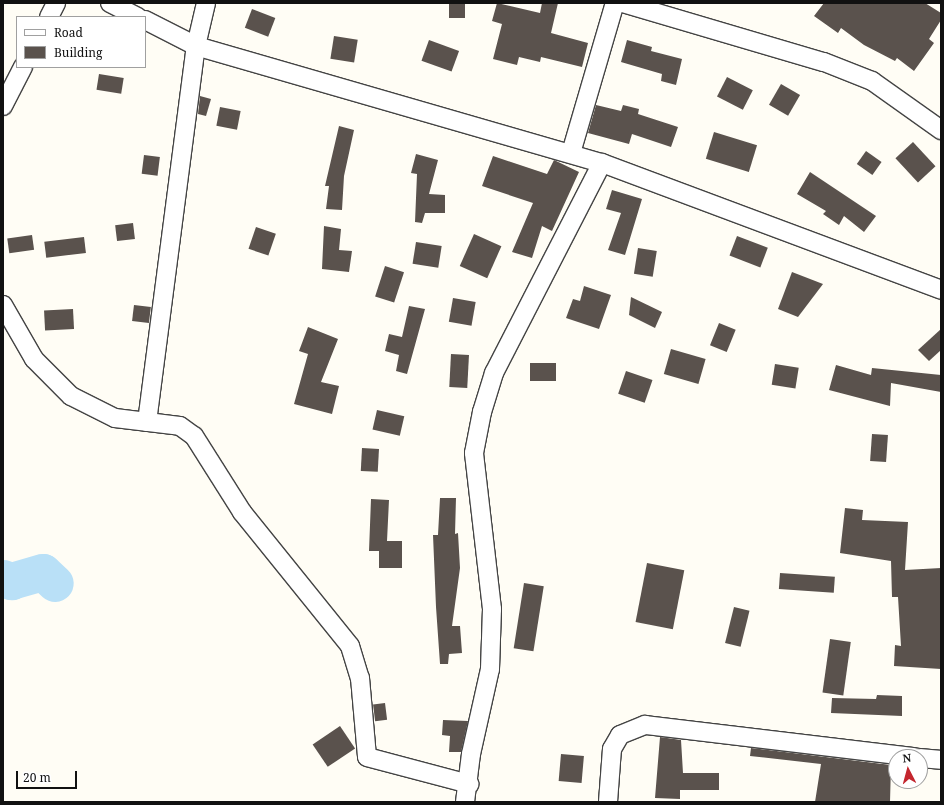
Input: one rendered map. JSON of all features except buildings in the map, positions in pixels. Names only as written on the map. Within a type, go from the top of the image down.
[{"type":"street","points":[[50,16],[56,3]]},
{"type":"street","points":[[110,3],[136,16]]},
{"type":"street","points":[[147,422],[196,46],[206,3]]},
{"type":"street","points":[[571,153],[615,3]]},
{"type":"street","points":[[624,3],[824,62],[872,81],[941,130]]},
{"type":"street","points":[[146,21],[196,46],[602,163],[941,290]]},
{"type":"street","points":[[3,106],[22,68]]},
{"type":"street","points":[[465,802],[469,784],[471,754],[490,669],[492,609],[474,454],[482,412],[494,373],[602,163]]},
{"type":"street","points":[[3,305],[34,359],[71,396],[115,418],[180,426],[194,436],[242,512],[296,582],[338,628],[350,646],[360,678],[367,757],[469,784]]},
{"type":"street","points":[[608,802],[612,749],[620,735],[645,725],[888,754]]},
{"type":"street","points":[[928,759],[941,760]]},
{"type":"waterway","points":[[3,578],[11,581],[43,572],[55,583]]}]
